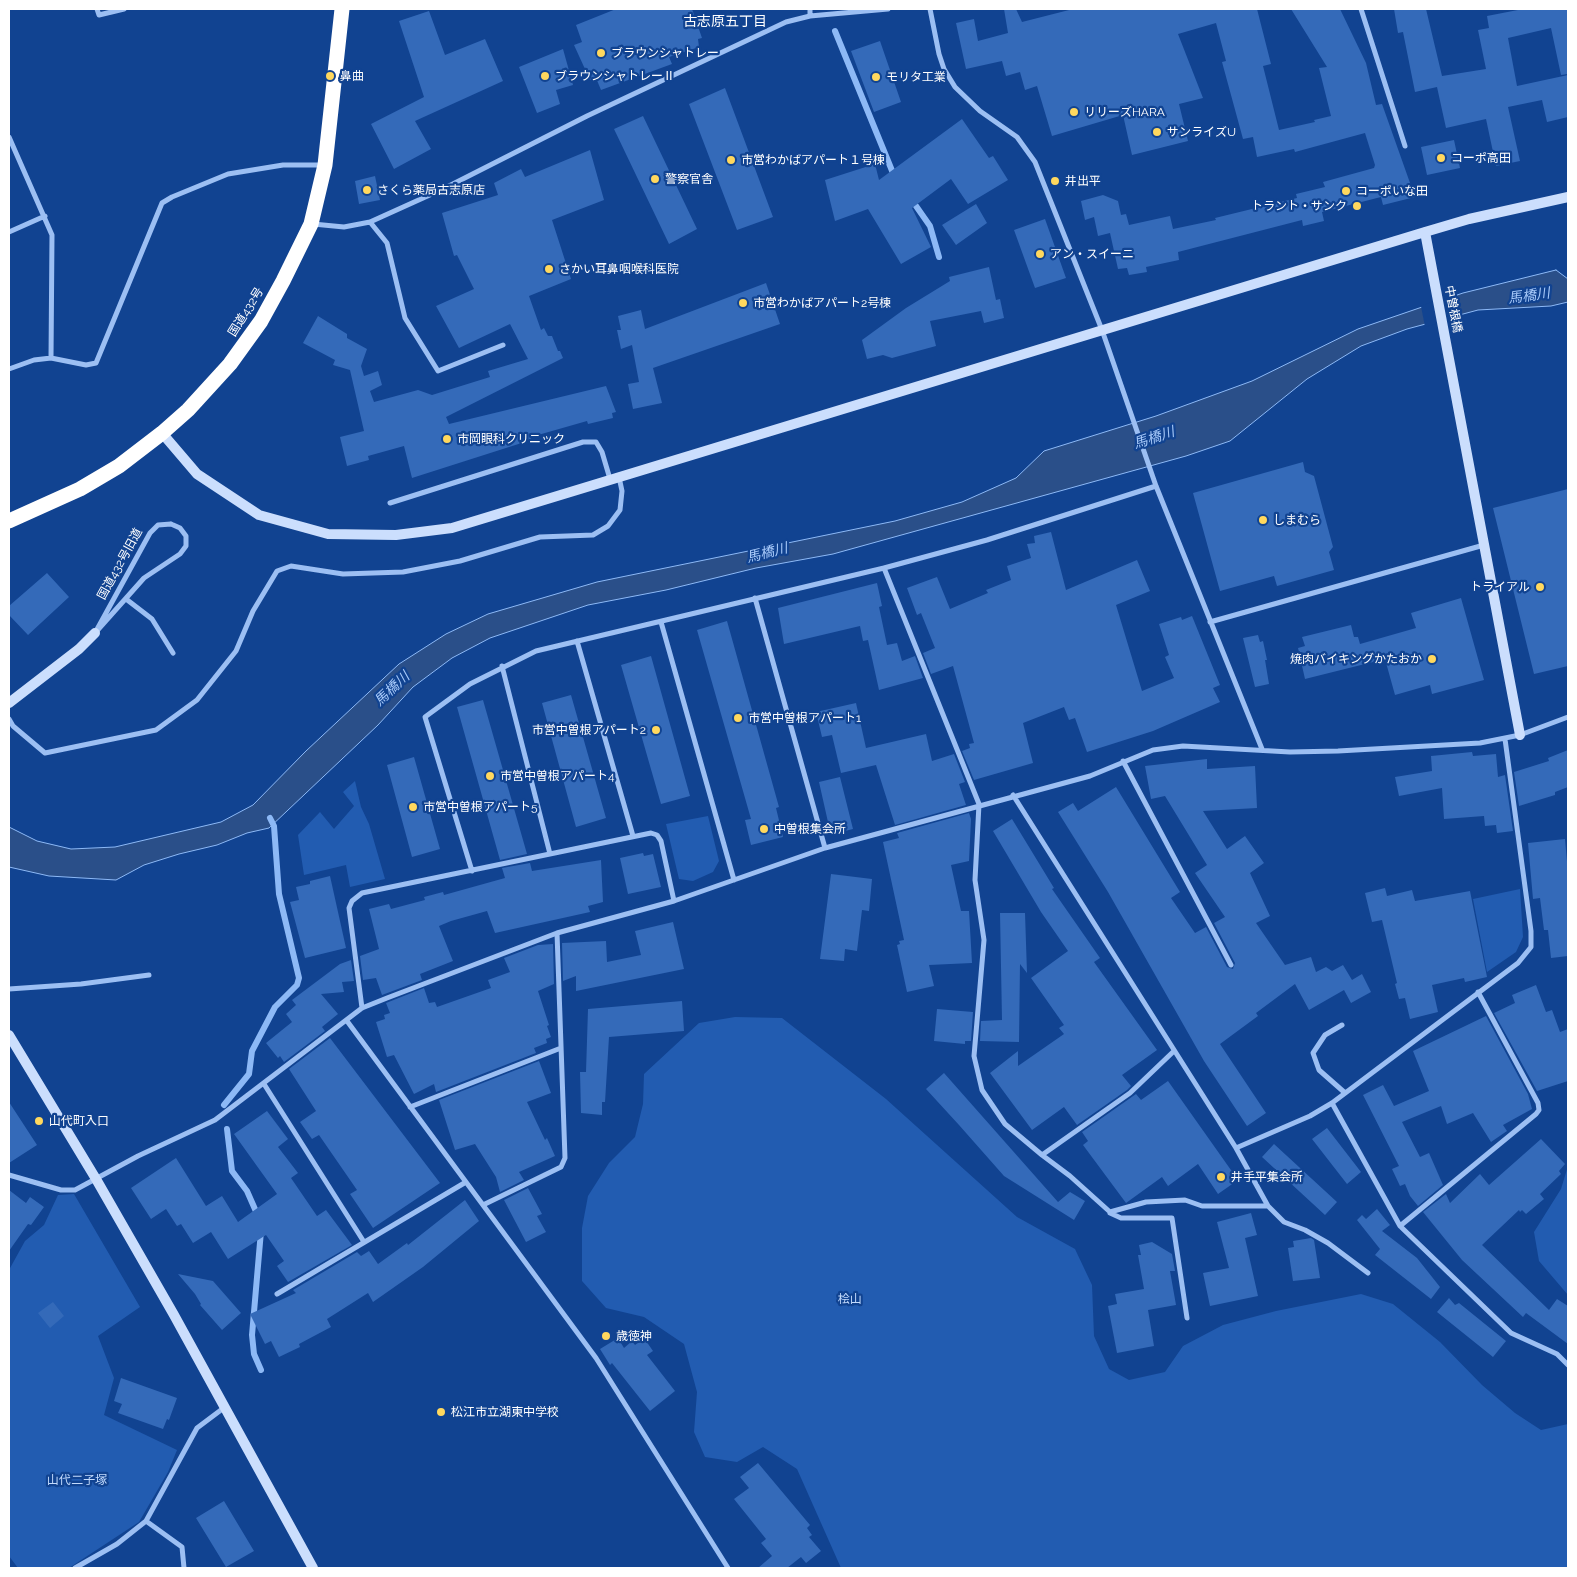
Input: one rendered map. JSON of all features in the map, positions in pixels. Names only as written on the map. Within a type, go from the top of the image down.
[{"type":"highway","name":"国道432号","points":[[9,521],[80,489],[119,466],[162,433],[188,410],[230,364],[260,321],[283,281],[310,224],[325,165],[342,9]]},
{"type":"street","points":[[97,9],[99,15],[124,9]]},
{"type":"street","points":[[810,9],[810,16]]},
{"type":"street","points":[[310,224],[344,227],[370,222],[443,190],[587,116],[786,22],[810,16],[888,9]]},
{"type":"street","points":[[930,9],[939,54],[944,69],[955,87],[980,111],[1017,137],[1035,162],[1102,330],[1156,484],[1262,749]]},
{"type":"street","points":[[1361,9],[1405,146]]},
{"type":"street","points":[[9,137],[52,235],[51,358]]},
{"type":"street","points":[[9,369],[34,360],[51,358],[86,365],[96,363],[162,203],[228,174],[283,166],[325,165]]},
{"type":"street","points":[[162,433],[198,474],[251,512],[328,534],[396,535],[452,528],[1425,232],[1469,219],[1568,197]]},
{"type":"street","points":[[9,232],[45,216]]},
{"type":"street","points":[[370,222],[387,243],[405,318],[438,371],[503,345]]},
{"type":"street","name":"中曽根橋","points":[[1425,232],[1520,735]]},
{"type":"street","points":[[9,719],[13,726],[44,753],[156,730],[197,700],[236,651],[253,610],[277,571],[291,566],[344,574],[403,572],[460,561],[540,537],[593,534],[608,526],[620,510],[622,491],[596,442],[583,442],[390,503]]},
{"type":"street","points":[[472,871],[425,717],[470,684],[502,666],[536,651],[884,568],[987,540],[1156,484]]},
{"type":"street","name":"国道432号旧道","points":[[9,702],[79,649],[95,634],[144,578],[180,554],[186,546],[186,536],[180,528],[170,524],[158,526],[150,533],[95,634]]},
{"type":"street","points":[[1210,622],[1484,545]]},
{"type":"street","points":[[884,568],[979,804],[975,880],[984,940],[974,1056],[982,1090],[1005,1124],[1070,1176],[1110,1212],[1121,1218],[1172,1218],[1187,1318]]},
{"type":"street","points":[[755,598],[825,848]]},
{"type":"street","points":[[126,599],[152,619],[173,653]]},
{"type":"street","points":[[661,622],[734,880]]},
{"type":"street","points":[[578,641],[633,836]]},
{"type":"street","points":[[502,666],[550,854]]},
{"type":"street","points":[[9,1175],[62,1190],[75,1190],[138,1156],[215,1120],[362,1008],[557,933],[674,901],[825,848],[979,804],[1090,776],[1152,750],[1183,746],[1290,752],[1338,751],[1480,743],[1520,735],[1568,717]]},
{"type":"street","points":[[1236,1148],[1310,1116],[1332,1103],[1344,1092],[1518,963],[1531,948],[1532,931],[1505,739]]},
{"type":"street","points":[[1122,761],[1231,965]]},
{"type":"street","points":[[1013,795],[1236,1148],[1268,1206],[1284,1222],[1305,1230],[1328,1243],[1368,1272]]},
{"type":"street","points":[[362,1008],[349,908],[352,901],[362,893],[650,833],[657,835],[661,841],[674,901]]},
{"type":"street","points":[[483,1205],[561,1167],[565,1158],[557,933]]},
{"type":"street","points":[[9,989],[81,984],[149,975]]},
{"type":"street","points":[[1400,1226],[1539,1110],[1538,1103],[1478,992]]},
{"type":"street","points":[[348,1020],[410,1107],[546,1287],[596,1358],[728,1568]]},
{"type":"street","points":[[1342,1025],[1325,1035],[1313,1053],[1319,1070],[1344,1092]]},
{"type":"street","points":[[9,1035],[96,1179],[225,1407],[313,1568]]},
{"type":"street","points":[[410,1107],[561,1048]]},
{"type":"street","points":[[1042,1155],[1130,1093],[1174,1051]]},
{"type":"street","points":[[264,1084],[364,1242]]},
{"type":"street","points":[[1332,1103],[1400,1226],[1511,1333],[1557,1354],[1568,1364]]},
{"type":"street","points":[[277,1294],[466,1182]]},
{"type":"street","points":[[1110,1212],[1146,1202],[1186,1200],[1202,1206],[1268,1206]]},
{"type":"street","points":[[76,1568],[118,1544],[146,1521],[197,1428],[225,1407]]},
{"type":"street","points":[[146,1521],[178,1542],[184,1555],[184,1568]]},
{"type":"green space","points":[[355,781],[361,807],[369,824],[385,879],[350,887],[346,865],[304,875],[298,835],[320,812],[334,829],[354,806],[343,792]]},
{"type":"green space","points":[[708,816],[719,861],[713,872],[693,881],[679,879],[666,824]]},
{"type":"green space","points":[[1520,889],[1523,937],[1516,952],[1487,972],[1473,899]]},
{"type":"green space","name":"桧山","points":[[735,1017],[782,1018],[886,1099],[1017,1217],[1075,1249],[1092,1285],[1094,1336],[1109,1369],[1129,1380],[1165,1372],[1183,1346],[1223,1325],[1276,1311],[1361,1294],[1393,1304],[1440,1342],[1482,1385],[1515,1413],[1541,1430],[1568,1424],[1568,1568],[841,1568],[797,1469],[763,1447],[737,1462],[705,1457],[694,1432],[697,1392],[684,1344],[644,1317],[606,1308],[582,1281],[582,1228],[588,1196],[609,1163],[635,1137],[643,1104],[644,1074],[699,1023]]},
{"type":"green space","points":[[1568,1166],[1568,1295],[1539,1261],[1534,1232],[1561,1189]]},
{"type":"green space","name":"山代二子塚","points":[[74,1194],[140,1307],[98,1336],[114,1378],[104,1415],[177,1450],[168,1472],[139,1522],[69,1568],[18,1568],[9,1556],[9,1270],[25,1241],[44,1225],[58,1195]]},
{"type":"water","name":"馬橋川","points":[[1556,270],[1568,279],[1568,302],[1551,306],[1478,310],[1407,329],[1361,346],[1307,379],[1230,441],[1186,456],[833,554],[756,568],[666,590],[588,605],[490,638],[452,658],[413,687],[378,725],[269,828],[247,833],[217,845],[144,865],[116,880],[49,876],[9,867],[9,827],[37,841],[71,849],[115,847],[221,822],[253,805],[306,751],[399,664],[446,634],[488,614],[597,582],[895,521],[962,502],[1016,478],[1044,451],[1156,416],[1252,381],[1358,329],[1463,293]]},
{"type":"pier","points":[[1455,293],[1459,318],[1425,327],[1421,306]]},
{"type":"building","points":[[616,9],[692,9],[702,38],[698,39],[699,47],[669,57],[672,64],[601,90],[596,78],[590,80],[574,45],[582,42],[576,25]]},
{"type":"building","points":[[1004,9],[1016,9],[1022,22],[1073,9],[1257,9],[1271,64],[1263,66],[1279,130],[1315,122],[1314,120],[1331,116],[1319,68],[1327,67],[1291,9],[1340,9],[1366,63],[1376,105],[1382,104],[1415,197],[1383,205],[1381,197],[1322,212],[1324,221],[1303,226],[1302,220],[1178,252],[1179,260],[1146,267],[1147,272],[1129,275],[1127,268],[1118,269],[1110,233],[1098,236],[1094,217],[1085,220],[1081,201],[1103,195],[1118,201],[1121,215],[1126,214],[1129,225],[1170,216],[1173,229],[1216,220],[1215,218],[1297,198],[1296,194],[1325,187],[1323,182],[1374,168],[1375,165],[1365,133],[1295,152],[1294,149],[1257,157],[1253,137],[1243,139],[1222,62],[1226,61],[1216,23],[1178,34],[1203,98],[1179,104],[1188,141],[1132,155],[1123,115],[1052,136],[1037,86],[1025,90],[1020,72],[1006,76],[1002,61],[966,69],[956,23],[974,19],[978,41],[1008,33]]},
{"type":"building","points":[[1394,9],[1426,9],[1442,76],[1486,69],[1478,30],[1489,28],[1487,16],[1523,9],[1568,9],[1568,74],[1561,75],[1551,28],[1508,38],[1517,86],[1568,75],[1568,117],[1547,122],[1542,100],[1508,107],[1520,161],[1496,166],[1486,119],[1446,128],[1437,87],[1415,92],[1403,32],[1398,33]]},
{"type":"building","points":[[429,11],[445,55],[485,39],[503,81],[415,121],[431,149],[394,169],[371,124],[424,97],[399,21]]},
{"type":"building","name":"モリタ工業","points":[[880,41],[901,102],[874,112],[851,51]]},
{"type":"building","name":"ブラウンシャトレーⅡ","points":[[563,49],[573,85],[556,90],[560,104],[537,113],[519,67]]},
{"type":"building","name":"市営わかばアパート１号棟","points":[[725,88],[773,217],[737,230],[689,104]]},
{"type":"building","name":"警察官舎","points":[[643,116],[697,229],[669,244],[614,129]]},
{"type":"building","points":[[962,119],[989,158],[993,156],[1008,180],[968,204],[951,179],[912,208],[931,247],[901,264],[868,209],[835,221],[825,180],[875,164],[879,180]]},
{"type":"building","name":"コーポ高田","points":[[1454,140],[1460,168],[1427,175],[1421,147]]},
{"type":"building","points":[[590,150],[604,200],[552,220],[571,279],[529,296],[541,330],[544,328],[548,336],[552,336],[563,358],[446,417],[449,424],[606,386],[616,412],[612,413],[613,418],[588,424],[587,421],[531,437],[531,440],[412,478],[404,446],[368,456],[369,460],[347,466],[340,437],[364,431],[350,370],[333,365],[335,360],[303,343],[318,316],[347,334],[347,338],[367,349],[361,366],[364,376],[378,371],[382,385],[370,391],[374,402],[418,390],[432,395],[490,377],[488,371],[528,359],[510,324],[459,348],[436,306],[474,289],[457,255],[454,256],[442,213],[498,195],[494,183],[521,169],[525,177]]},
{"type":"building","name":"さくら薬局古志原店","points":[[375,176],[380,200],[359,204],[355,181]]},
{"type":"building","points":[[976,204],[987,223],[956,245],[942,225]]},
{"type":"building","name":"アン・スイーニ","points":[[1045,219],[1066,278],[1035,288],[1014,230]]},
{"type":"building","points":[[989,267],[996,300],[1000,299],[1004,318],[984,323],[981,311],[930,321],[936,346],[892,358],[883,355],[867,359],[862,340],[906,308],[950,281],[949,277]]},
{"type":"building","name":"市営わかばアパート2号棟","points":[[766,283],[780,324],[653,368],[662,403],[633,409],[628,384],[639,382],[632,345],[621,349],[617,330],[621,330],[618,316],[641,310],[645,329]]},
{"type":"building","name":"しまむら","points":[[1303,462],[1305,472],[1314,476],[1333,547],[1329,552],[1334,570],[1277,586],[1274,576],[1220,591],[1193,493]]},
{"type":"building","name":"トライアル","points":[[1568,489],[1568,666],[1534,674],[1493,508]]},
{"type":"building","points":[[1051,532],[1066,590],[1137,560],[1150,591],[1116,605],[1142,691],[1174,678],[1165,657],[1169,655],[1159,624],[1181,617],[1182,620],[1192,616],[1220,685],[1213,688],[1220,702],[1153,731],[1087,752],[1075,718],[1069,720],[1064,707],[1023,723],[1033,763],[974,780],[962,751],[970,748],[969,744],[974,743],[953,666],[931,674],[923,653],[935,648],[921,613],[917,615],[907,588],[937,577],[950,609],[988,593],[986,590],[1011,580],[1007,566],[1031,558],[1027,544],[1035,543],[1034,536]]},
{"type":"building","points":[[47,573],[69,597],[28,635],[9,615],[9,606]]},
{"type":"building","points":[[877,583],[882,606],[879,607],[887,645],[897,643],[902,661],[915,656],[923,678],[879,690],[868,640],[863,641],[860,626],[784,644],[778,608]]},
{"type":"building","name":"焼肉バイキングかたおか","points":[[1461,598],[1484,680],[1432,694],[1430,685],[1395,695],[1385,659],[1305,679],[1298,648],[1305,646],[1302,637],[1351,625],[1354,637],[1358,637],[1360,644],[1416,628],[1411,613]]},
{"type":"building","name":"市営中曽根アパート1","points":[[727,621],[779,807],[776,808],[783,837],[751,845],[745,820],[751,819],[697,630]]},
{"type":"building","points":[[1258,635],[1260,642],[1263,641],[1269,684],[1255,687],[1243,638]]},
{"type":"building","name":"市営中曽根アパート2","points":[[651,656],[690,796],[661,804],[621,665]]},
{"type":"building","points":[[571,695],[606,818],[576,827],[542,703]]},
{"type":"building","name":"市営中曽根アパート4","points":[[483,700],[527,854],[500,860],[457,707]]},
{"type":"building","points":[[856,703],[866,748],[926,734],[932,761],[954,754],[965,782],[959,784],[966,805],[895,825],[876,765],[841,773],[832,735],[822,737],[816,712]]},
{"type":"building","points":[[1568,750],[1568,787],[1555,792],[1555,795],[1519,806],[1514,772],[1549,761],[1548,758]]},
{"type":"building","points":[[1472,752],[1473,756],[1496,754],[1498,777],[1505,775],[1513,831],[1497,833],[1496,825],[1485,826],[1484,816],[1444,819],[1442,788],[1399,796],[1395,777],[1432,771],[1431,756]]},
{"type":"building","name":"市営中曽根アパート5","points":[[414,757],[440,849],[412,857],[387,765]]},
{"type":"building","points":[[1207,759],[1207,769],[1255,766],[1257,808],[1203,811],[1227,849],[1245,836],[1264,863],[1250,873],[1270,916],[1256,923],[1285,965],[1311,957],[1316,972],[1326,967],[1332,971],[1343,965],[1352,980],[1362,974],[1371,992],[1351,1003],[1344,990],[1309,1010],[1295,984],[1256,1013],[1258,1016],[1220,1044],[1266,1113],[1247,1126],[1204,1061],[1108,892],[1058,812],[1073,803],[1078,811],[1116,787],[1180,892],[1171,898],[1195,933],[1206,927],[1227,967],[1233,969],[1235,963],[1214,923],[1225,917],[1195,873],[1207,865],[1165,796],[1151,799],[1145,766]]},
{"type":"building","points":[[840,777],[853,829],[837,833],[830,831],[819,782]]},
{"type":"building","points":[[969,813],[971,819],[969,861],[951,865],[961,911],[969,911],[972,963],[929,965],[934,986],[907,992],[897,945],[900,944],[899,941],[904,940],[883,842],[899,838],[897,833]]},
{"type":"building","points":[[1012,819],[1054,888],[1052,889],[1100,958],[1094,962],[1157,1050],[1122,1075],[1131,1086],[1127,1090],[1077,1125],[1064,1107],[1032,1130],[990,1073],[1018,1051],[1018,1066],[1064,1034],[1059,1028],[1064,1025],[1031,978],[1068,951],[1041,912],[993,831]]},
{"type":"building","points":[[1565,839],[1568,873],[1568,956],[1551,958],[1548,930],[1544,930],[1540,898],[1533,899],[1528,843]]},
{"type":"building","points":[[643,853],[644,856],[653,854],[661,887],[628,894],[620,858]]},
{"type":"building","points":[[601,860],[603,902],[588,906],[590,912],[495,933],[487,911],[451,921],[439,926],[453,961],[420,974],[422,980],[382,995],[376,978],[363,980],[360,956],[379,949],[369,909],[389,904],[391,909],[425,900],[424,897],[443,892],[444,895],[505,878],[502,868],[530,863],[532,871]]},
{"type":"building","points":[[831,874],[872,879],[869,911],[862,910],[857,951],[845,949],[844,961],[820,959]]},
{"type":"building","points":[[330,876],[346,948],[305,958],[290,902],[299,900],[296,887]]},
{"type":"building","points":[[1385,888],[1387,896],[1412,890],[1415,901],[1470,891],[1487,977],[1465,982],[1464,978],[1432,985],[1438,1012],[1410,1019],[1405,998],[1399,999],[1382,920],[1372,922],[1365,893]]},
{"type":"building","points":[[1000,913],[1025,913],[1027,973],[1020,964],[1019,1042],[980,1041],[981,1021],[1002,1020]]},
{"type":"building","points":[[673,922],[684,969],[576,991],[576,976],[563,981],[562,943],[606,941],[607,962],[641,955],[635,931]]},
{"type":"building","points":[[553,944],[554,984],[538,991],[549,1025],[547,1026],[551,1037],[546,1039],[547,1043],[534,1048],[536,1053],[436,1092],[434,1084],[414,1094],[394,1055],[387,1057],[376,1022],[385,1019],[384,1015],[390,1013],[386,1003],[424,988],[429,1003],[435,1002],[437,1007],[491,988],[488,980],[510,972],[504,958],[538,945]]},
{"type":"building","points":[[351,960],[354,981],[342,982],[344,992],[321,994],[338,1014],[322,1027],[325,1031],[284,1062],[280,1056],[278,1058],[266,1043],[292,1022],[286,1014],[296,1005],[292,1000],[340,964]]},
{"type":"building","points":[[1536,985],[1546,1012],[1552,1010],[1560,1032],[1568,1029],[1568,1081],[1537,1091],[1494,1013],[1515,1003],[1512,995]]},
{"type":"building","points":[[682,1001],[684,1031],[609,1037],[605,1102],[602,1102],[602,1115],[581,1113],[580,1072],[586,1072],[588,1009]]},
{"type":"building","points":[[937,1009],[973,1012],[971,1041],[965,1041],[965,1044],[934,1041]]},
{"type":"building","points":[[1486,1016],[1528,1094],[1532,1109],[1503,1125],[1507,1131],[1491,1142],[1473,1113],[1447,1124],[1441,1106],[1402,1122],[1420,1157],[1429,1153],[1443,1185],[1418,1206],[1410,1196],[1405,1184],[1400,1186],[1392,1169],[1399,1166],[1363,1095],[1383,1085],[1394,1106],[1429,1091],[1413,1051]]},
{"type":"building","points":[[330,1038],[440,1183],[373,1228],[350,1194],[357,1190],[319,1135],[312,1139],[300,1122],[316,1111],[289,1069]]},
{"type":"building","points":[[539,1061],[551,1093],[527,1102],[545,1140],[547,1138],[555,1156],[519,1172],[524,1180],[500,1192],[496,1177],[475,1144],[455,1150],[439,1100]]},
{"type":"building","points":[[944,1073],[1058,1202],[1070,1192],[1085,1201],[1074,1220],[1004,1176],[926,1089]]},
{"type":"building","points":[[1168,1081],[1238,1180],[1218,1194],[1198,1164],[1168,1186],[1162,1177],[1126,1203],[1083,1145],[1088,1141],[1082,1132],[1136,1094],[1141,1100]]},
{"type":"building","points":[[9,1102],[37,1145],[9,1163]]},
{"type":"building","points":[[267,1111],[288,1139],[278,1147],[298,1173],[291,1178],[317,1216],[326,1210],[352,1245],[288,1282],[277,1266],[284,1261],[266,1235],[228,1259],[211,1232],[193,1243],[181,1224],[177,1226],[166,1209],[151,1219],[131,1188],[176,1158],[206,1206],[222,1196],[238,1222],[277,1194],[234,1134]]},
{"type":"building","points":[[1327,1128],[1361,1172],[1347,1184],[1312,1139]]},
{"type":"building","points":[[1541,1139],[1565,1164],[1559,1171],[1561,1174],[1540,1194],[1544,1199],[1526,1214],[1519,1210],[1482,1245],[1549,1310],[1557,1299],[1568,1306],[1568,1344],[1526,1313],[1523,1317],[1462,1260],[1423,1212],[1446,1194],[1450,1203],[1480,1174],[1489,1185]]},
{"type":"building","points":[[1274,1144],[1337,1202],[1325,1215],[1262,1157]]},
{"type":"building","points":[[528,1188],[542,1214],[537,1216],[546,1232],[526,1242],[504,1200]]},
{"type":"building","points":[[9,1190],[26,1203],[30,1197],[44,1207],[31,1225],[28,1224],[9,1251]]},
{"type":"building","points":[[465,1200],[479,1221],[423,1267],[373,1302],[368,1293],[327,1319],[331,1327],[299,1344],[300,1347],[279,1357],[271,1341],[265,1344],[250,1314],[296,1293],[293,1290],[357,1252],[361,1256],[369,1251],[378,1264],[407,1243],[408,1245]]},
{"type":"building","points":[[1377,1209],[1390,1225],[1382,1231],[1417,1258],[1440,1287],[1431,1299],[1375,1255],[1380,1249],[1357,1220],[1362,1215],[1366,1219]]},
{"type":"building","points":[[1251,1213],[1257,1235],[1245,1238],[1258,1296],[1210,1306],[1203,1273],[1229,1268],[1217,1222]]},
{"type":"building","points":[[1311,1238],[1314,1240],[1320,1278],[1293,1281],[1288,1248],[1294,1247],[1293,1241]]},
{"type":"building","points":[[1152,1242],[1172,1254],[1175,1271],[1170,1271],[1176,1305],[1148,1310],[1154,1346],[1117,1353],[1108,1306],[1117,1304],[1115,1294],[1144,1289],[1138,1255],[1141,1255],[1139,1245]]},
{"type":"building","points":[[178,1274],[213,1281],[241,1313],[222,1330],[200,1305],[195,1294]]},
{"type":"building","points":[[1449,1298],[1455,1305],[1459,1303],[1506,1341],[1493,1357],[1437,1312]]},
{"type":"building","points":[[53,1302],[64,1316],[50,1328],[38,1313]]},
{"type":"building","points":[[618,1338],[624,1348],[632,1341],[635,1345],[644,1338],[653,1351],[647,1355],[675,1391],[650,1411],[612,1363],[610,1365],[600,1349]]},
{"type":"building","points":[[121,1378],[177,1398],[169,1420],[167,1419],[163,1429],[118,1413],[122,1404],[114,1401]]},
{"type":"building","points":[[758,1463],[810,1525],[807,1528],[812,1535],[809,1537],[821,1551],[806,1563],[801,1557],[787,1568],[758,1568],[772,1556],[761,1543],[766,1539],[734,1499],[749,1488],[740,1477]]},
{"type":"building","points":[[224,1501],[254,1551],[226,1567],[196,1518]]},
{"type":"waterway","points":[[835,31],[895,178]]},
{"type":"waterway","points":[[916,206],[930,226],[939,257]]},
{"type":"waterway","points":[[224,1105],[249,1074],[252,1051],[275,1007],[297,985],[299,978],[279,894],[274,826],[270,818]]},
{"type":"waterway","points":[[227,1129],[232,1171],[247,1191],[258,1216]]},
{"type":"waterway","points":[[261,1231],[252,1335],[254,1354],[261,1370]]},
{"type":"place","name":"ブラウンシャトレー","points":[[601,53]]},
{"type":"place","name":"鼻曲","points":[[330,76]]},
{"type":"place","name":"ブラウンシャトレーⅡ","points":[[545,76]]},
{"type":"place","name":"モリタ工業","points":[[876,77]]},
{"type":"place","name":"リリーズHARA","points":[[1074,112]]},
{"type":"place","name":"サンライズU","points":[[1157,132]]},
{"type":"place","name":"コーポ高田","points":[[1441,158]]},
{"type":"place","name":"市営わかばアパート１号棟","points":[[731,160]]},
{"type":"place","name":"警察官舎","points":[[655,179]]},
{"type":"place","name":"井出平","points":[[1055,181]]},
{"type":"place","name":"さくら薬局古志原店","points":[[367,190]]},
{"type":"place","name":"コーポいな田","points":[[1346,191]]},
{"type":"place","name":"トラント・サンク","points":[[1357,206]]},
{"type":"place","name":"アン・スイーニ","points":[[1040,254]]},
{"type":"place","name":"さかい耳鼻咽喉科医院","points":[[549,269]]},
{"type":"place","name":"市営わかばアパート2号棟","points":[[743,303]]},
{"type":"place","name":"市岡眼科クリニック","points":[[447,439]]},
{"type":"place","name":"しまむら","points":[[1263,520]]},
{"type":"place","name":"トライアル","points":[[1540,587]]},
{"type":"place","name":"焼肉バイキングかたおか","points":[[1432,659]]},
{"type":"place","name":"市営中曽根アパート1","points":[[738,718]]},
{"type":"place","name":"市営中曽根アパート2","points":[[656,730]]},
{"type":"place","name":"市営中曽根アパート4","points":[[490,776]]},
{"type":"place","name":"市営中曽根アパート5","points":[[413,807]]},
{"type":"place","name":"中曽根集会所","points":[[764,829]]},
{"type":"place","name":"山代町入口","points":[[39,1121]]},
{"type":"place","name":"井手平集会所","points":[[1221,1177]]},
{"type":"place","name":"歳徳神","points":[[606,1336]]},
{"type":"place","name":"松江市立湖東中学校","points":[[441,1412]]},
{"type":"district","name":"古志原五丁目","points":[[725,22]]}]
